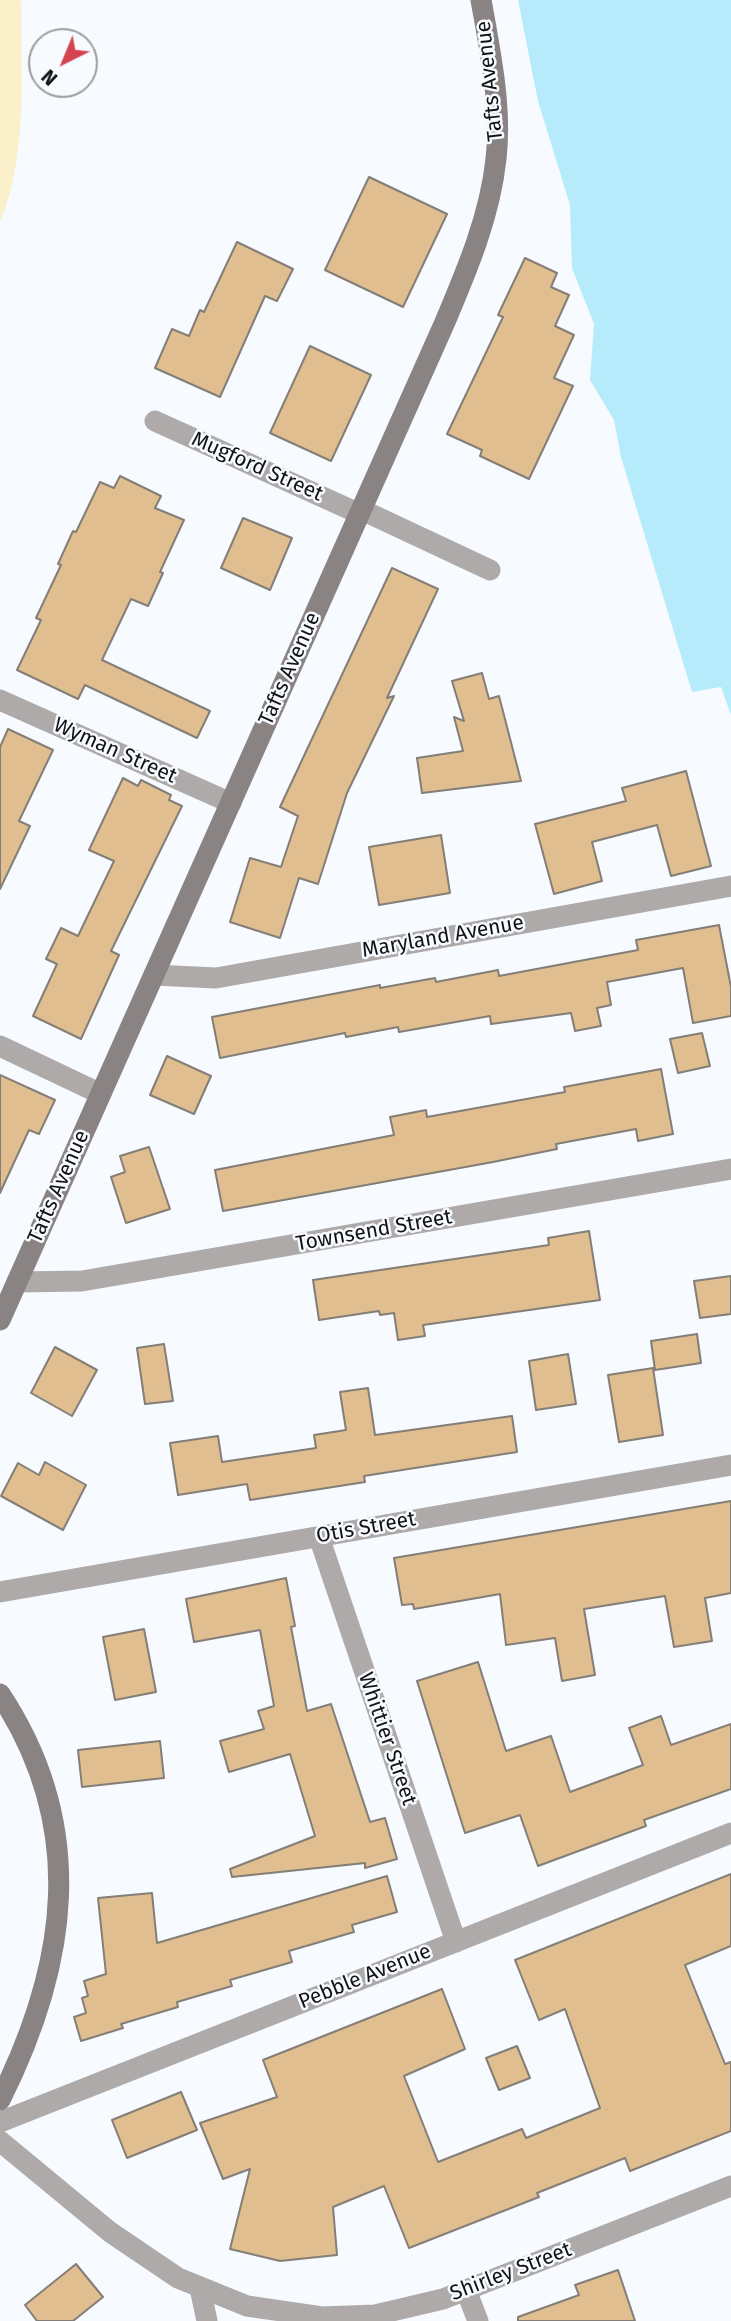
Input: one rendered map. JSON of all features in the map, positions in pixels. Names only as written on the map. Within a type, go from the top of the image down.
[{"type":"main road","name":"Tafts Avenue","points":[[0,1320],[455,300],[490,198],[497,157],[491,59],[481,0]]},
{"type":"main road","points":[[0,1694],[27,1741],[46,1790],[56,1842],[59,1896],[53,1949],[42,2001],[24,2050],[0,2100]]},
{"type":"street","name":"Mugford Street","points":[[155,421],[490,570]]},
{"type":"street","name":"Wyman Street","points":[[0,699],[231,803]]},
{"type":"street","name":"Maryland Avenue","points":[[154,975],[188,979],[216,978],[731,886]]},
{"type":"street","points":[[0,1046],[101,1094]]},
{"type":"street","name":"Townsend Street","points":[[17,1282],[82,1281],[731,1169]]},
{"type":"street","name":"Otis Street","points":[[0,1592],[731,1465]]},
{"type":"street","name":"Whittier Street","points":[[319,1536],[456,1942]]},
{"type":"street","name":"Pebble Avenue","points":[[0,2122],[731,1833]]},
{"type":"street","name":"Shirley Street","points":[[0,2141],[141,2256],[200,2288],[247,2306],[322,2317],[383,2314],[425,2305],[731,2186]]},
{"type":"street","points":[[200,2288],[207,2321]]},
{"type":"street","points":[[466,2290],[478,2321]]},
{"type":"sand","points":[[0,0],[21,0],[22,84],[15,169],[0,222]]},
{"type":"water","points":[[518,0],[731,0],[731,715],[721,687],[692,692],[621,457],[614,420],[590,380],[594,324],[572,268],[570,205],[538,101]]},
{"type":"building","points":[[369,177],[447,214],[403,307],[325,270]]},
{"type":"building","points":[[237,242],[293,269],[277,301],[265,296],[220,397],[155,368],[172,329],[189,336],[200,310],[204,312]]},
{"type":"building","points":[[525,258],[557,273],[551,287],[569,295],[555,326],[574,335],[554,378],[573,386],[529,479],[480,456],[482,450],[447,434],[503,317],[498,315]]},
{"type":"building","points":[[310,346],[371,375],[331,461],[270,433]]},
{"type":"building","points":[[120,476],[161,496],[155,508],[184,520],[148,606],[131,599],[102,660],[210,711],[197,738],[85,685],[78,699],[17,670],[41,620],[36,618],[61,565],[58,564],[73,531],[76,532],[100,482],[114,488]]},
{"type":"building","points":[[243,518],[292,538],[270,590],[221,568]]},
{"type":"building","points":[[392,568],[438,589],[387,698],[394,696],[347,793],[318,884],[299,878],[280,938],[230,922],[250,858],[281,867],[298,816],[280,807]]},
{"type":"building","points":[[482,673],[489,699],[499,696],[521,781],[422,793],[417,758],[463,751],[454,717],[464,721],[452,681]]},
{"type":"building","points":[[8,729],[53,750],[19,821],[30,826],[0,889],[0,747]]},
{"type":"building","points":[[686,771],[711,866],[671,876],[657,825],[592,842],[602,881],[554,894],[535,824],[626,801],[622,788]]},
{"type":"building","points":[[123,778],[138,786],[141,780],[171,795],[169,800],[182,806],[111,951],[119,955],[81,1039],[33,1016],[57,964],[46,959],[61,928],[78,936],[114,861],[89,850]]},
{"type":"building","points":[[441,835],[450,893],[379,905],[369,847]]},
{"type":"building","points":[[719,925],[731,987],[731,1016],[693,1023],[683,968],[607,982],[611,1005],[597,1008],[601,1026],[575,1031],[571,1013],[491,1024],[490,1016],[399,1032],[398,1027],[346,1037],[345,1033],[220,1058],[212,1017],[380,985],[380,988],[435,978],[436,982],[498,970],[499,976],[638,950],[636,940]]},
{"type":"building","points":[[702,1033],[710,1066],[678,1073],[670,1039]]},
{"type":"building","points":[[167,1056],[211,1076],[194,1114],[150,1095]]},
{"type":"building","points":[[661,1069],[673,1134],[638,1141],[636,1129],[556,1144],[557,1149],[493,1162],[223,1211],[215,1170],[394,1135],[390,1117],[426,1110],[427,1117],[565,1092],[564,1087]]},
{"type":"building","points":[[0,1075],[55,1100],[39,1134],[29,1130],[0,1193]]},
{"type":"building","points":[[149,1147],[170,1209],[126,1223],[111,1177],[125,1172],[120,1156]]},
{"type":"building","points":[[589,1231],[600,1300],[423,1325],[425,1336],[398,1340],[394,1313],[380,1315],[379,1311],[319,1320],[313,1280],[549,1245],[548,1238]]},
{"type":"building","points":[[731,1276],[731,1314],[700,1318],[694,1281]]},
{"type":"building","points":[[697,1334],[701,1363],[655,1370],[651,1341]]},
{"type":"building","points":[[164,1344],[173,1401],[145,1404],[137,1348]]},
{"type":"building","points":[[55,1347],[97,1370],[72,1416],[31,1393]]},
{"type":"building","points":[[568,1354],[576,1404],[536,1410],[529,1361]]},
{"type":"building","points":[[653,1368],[663,1435],[619,1442],[608,1375]]},
{"type":"building","points":[[368,1388],[375,1435],[512,1416],[517,1452],[364,1476],[365,1482],[250,1500],[247,1484],[178,1495],[170,1443],[218,1436],[222,1462],[316,1448],[314,1435],[346,1430],[340,1392]]},
{"type":"building","points":[[45,1462],[86,1485],[63,1530],[1,1496],[18,1463],[39,1475]]},
{"type":"building","points":[[731,1501],[731,1593],[705,1598],[712,1641],[674,1647],[665,1596],[584,1609],[595,1675],[562,1681],[555,1638],[506,1645],[500,1594],[414,1609],[413,1604],[402,1605],[394,1558]]},
{"type":"building","points":[[286,1578],[295,1626],[291,1627],[307,1711],[331,1704],[370,1822],[385,1818],[397,1859],[365,1868],[365,1863],[232,1877],[230,1869],[315,1836],[290,1754],[229,1772],[220,1741],[264,1729],[258,1711],[274,1706],[260,1630],[194,1642],[186,1599]]},
{"type":"building","points":[[144,1629],[156,1692],[115,1700],[103,1637]]},
{"type":"building","points":[[478,1662],[506,1751],[551,1736],[570,1792],[643,1765],[629,1728],[661,1716],[671,1745],[731,1724],[731,1789],[644,1820],[646,1826],[538,1866],[520,1815],[465,1833],[417,1681]]},
{"type":"building","points":[[160,1741],[164,1778],[82,1787],[78,1750]]},
{"type":"building","points":[[731,1874],[731,1946],[685,1965],[725,2064],[731,2062],[731,2131],[630,2171],[625,2158],[537,2193],[539,2197],[409,2248],[384,2186],[333,2207],[337,2255],[280,2261],[230,2249],[250,2169],[223,2179],[200,2123],[277,2097],[263,2060],[442,1989],[465,2049],[404,2076],[438,2162],[522,2129],[526,2138],[600,2108],[565,2009],[539,2020],[515,1960]]},
{"type":"building","points":[[387,1876],[397,1912],[352,1925],[354,1932],[289,1951],[292,1962],[230,1980],[232,1986],[177,2002],[178,2007],[121,2024],[123,2028],[81,2041],[74,2017],[86,2013],[82,1998],[88,1996],[84,1981],[106,1974],[98,1898],[152,1893],[157,1943]]},
{"type":"building","points":[[517,2046],[530,2078],[499,2090],[486,2058]]},
{"type":"building","points":[[181,2092],[197,2130],[127,2158],[112,2120]]},
{"type":"building","points":[[76,2264],[103,2297],[73,2321],[37,2321],[25,2305]]},
{"type":"building","points":[[618,2270],[635,2321],[518,2321],[518,2317],[579,2295],[575,2285]]}]
